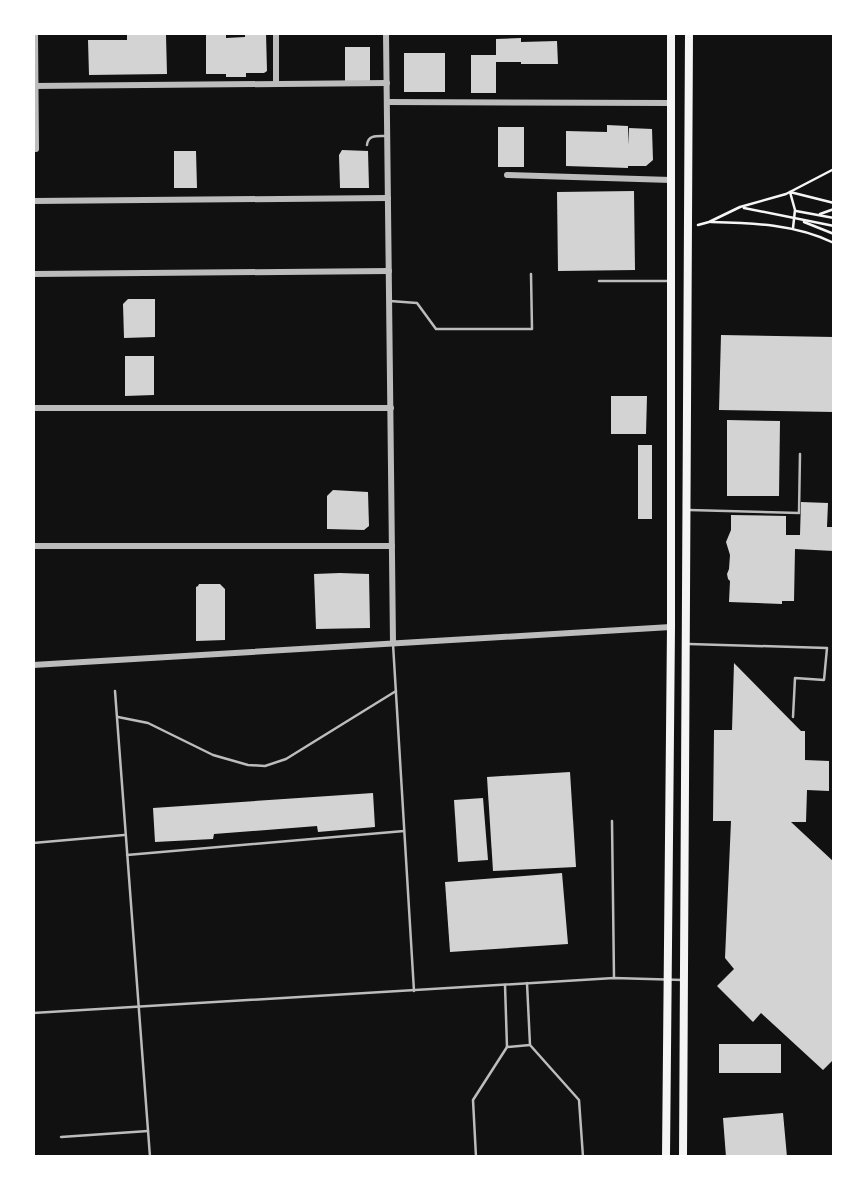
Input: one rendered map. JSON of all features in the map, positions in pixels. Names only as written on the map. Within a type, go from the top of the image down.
[{"type":"main road","points":[[666,1157],[671,626],[671,33]]},
{"type":"main road","points":[[683,1157],[689,33]]},
{"type":"main road","points":[[671,220],[688,224]]},
{"type":"main road","points":[[671,626],[685,626]]},
{"type":"street","points":[[35,33],[36,149]]},
{"type":"street","points":[[275,33],[276,84]]},
{"type":"street","points":[[386,33],[393,643]]},
{"type":"street","points":[[34,86],[387,83]]},
{"type":"street","points":[[387,102],[671,103]]},
{"type":"street","points":[[507,175],[671,180]]},
{"type":"street","points":[[33,201],[388,198]]},
{"type":"street","points":[[33,274],[389,271]]},
{"type":"street","points":[[33,408],[391,408]]},
{"type":"street","points":[[33,546],[392,546]]},
{"type":"street","points":[[33,665],[671,626]]},
{"type":"lane","points":[[367,145],[372,136],[388,136]]},
{"type":"lane","points":[[390,302],[417,303],[436,329],[532,329],[531,274]]},
{"type":"lane","points":[[599,281],[671,281]]},
{"type":"lane","points":[[686,510],[799,513],[800,454]]},
{"type":"lane","points":[[393,643],[414,990]]},
{"type":"lane","points":[[685,644],[827,648],[824,680],[795,678],[793,717]]},
{"type":"lane","points":[[115,691],[150,1157]]},
{"type":"lane","points":[[116,717],[148,723],[213,754],[248,765],[265,766],[286,759],[396,691]]},
{"type":"lane","points":[[612,821],[614,978]]},
{"type":"lane","points":[[127,855],[404,831]]},
{"type":"lane","points":[[33,843],[125,835]]},
{"type":"lane","points":[[33,1013],[614,978],[684,980]]},
{"type":"lane","points":[[527,983],[530,1045],[579,1100],[583,1157]]},
{"type":"lane","points":[[476,1157],[474,1100],[507,1047],[505,985]]},
{"type":"lane","points":[[507,1047],[530,1045]]},
{"type":"lane","points":[[61,1137],[148,1131]]},
{"type":"path","points":[[709,222],[740,207],[790,192],[834,169]]},
{"type":"path","points":[[790,192],[834,203]]},
{"type":"path","points":[[790,192],[795,210],[793,228]]},
{"type":"path","points":[[740,207],[834,226]]},
{"type":"path","points":[[817,215],[834,209]]},
{"type":"path","points":[[795,210],[834,218]]},
{"type":"path","points":[[795,218],[834,234]]},
{"type":"path","points":[[688,224],[753,223],[793,228],[834,243]]},
{"type":"building","points":[[206,33],[226,33],[226,38],[245,37],[245,33],[266,33],[267,71],[246,73],[246,77],[206,74]]},
{"type":"building","points":[[127,35],[166,35],[167,74],[89,75],[88,40],[127,40]]},
{"type":"building","points":[[521,38],[521,42],[557,41],[558,64],[496,62],[496,93],[471,93],[471,55],[496,55],[496,39]]},
{"type":"building","points":[[345,47],[370,47],[370,81],[345,81]]},
{"type":"building","points":[[404,53],[445,53],[445,92],[404,92]]},
{"type":"building","points":[[607,125],[628,126],[628,145],[629,128],[652,129],[653,160],[646,166],[628,168],[566,166],[566,131],[607,132]]},
{"type":"building","points":[[498,127],[524,127],[524,167],[498,167]]},
{"type":"building","points":[[342,150],[368,151],[369,188],[340,188],[339,155]]},
{"type":"building","points":[[174,151],[196,151],[197,188],[174,188]]},
{"type":"building","points":[[634,191],[635,270],[558,271],[557,192]]},
{"type":"building","points":[[128,299],[155,299],[155,337],[124,338],[123,304]]},
{"type":"building","points":[[721,335],[834,337],[834,412],[719,410]]},
{"type":"building","points":[[125,356],[154,356],[154,395],[125,396]]},
{"type":"building","points":[[611,396],[647,396],[646,434],[611,434]]},
{"type":"building","points":[[727,420],[780,421],[779,496],[727,496]]},
{"type":"building","points":[[638,445],[652,445],[652,519],[638,519]]},
{"type":"building","points":[[333,490],[368,492],[369,526],[364,530],[327,529],[327,496]]},
{"type":"building","points":[[801,502],[828,503],[827,527],[834,527],[834,551],[795,549],[794,601],[782,601],[782,604],[729,602],[730,581],[727,574],[730,555],[726,542],[731,530],[731,515],[786,516],[786,535],[800,535]]},
{"type":"building","points":[[314,574],[369,574],[370,628],[316,629]]},
{"type":"building","points":[[199,584],[220,584],[225,589],[225,640],[196,641],[196,587]]},
{"type":"building","points":[[734,663],[801,731],[805,731],[805,760],[829,761],[829,791],[807,790],[806,822],[791,822],[834,862],[834,1059],[823,1070],[761,1013],[753,1022],[717,986],[734,969],[725,958],[731,821],[713,821],[714,730],[732,730]]},
{"type":"building","points":[[570,772],[576,867],[493,871],[487,777]]},
{"type":"building","points":[[373,793],[375,827],[318,832],[317,826],[214,834],[213,839],[155,842],[153,808]]},
{"type":"building","points":[[483,798],[488,860],[458,862],[454,800]]},
{"type":"building","points":[[562,873],[568,944],[450,952],[445,882]]},
{"type":"building","points":[[719,1044],[781,1044],[781,1073],[719,1073]]},
{"type":"building","points":[[783,1113],[787,1157],[726,1157],[723,1118]]}]
